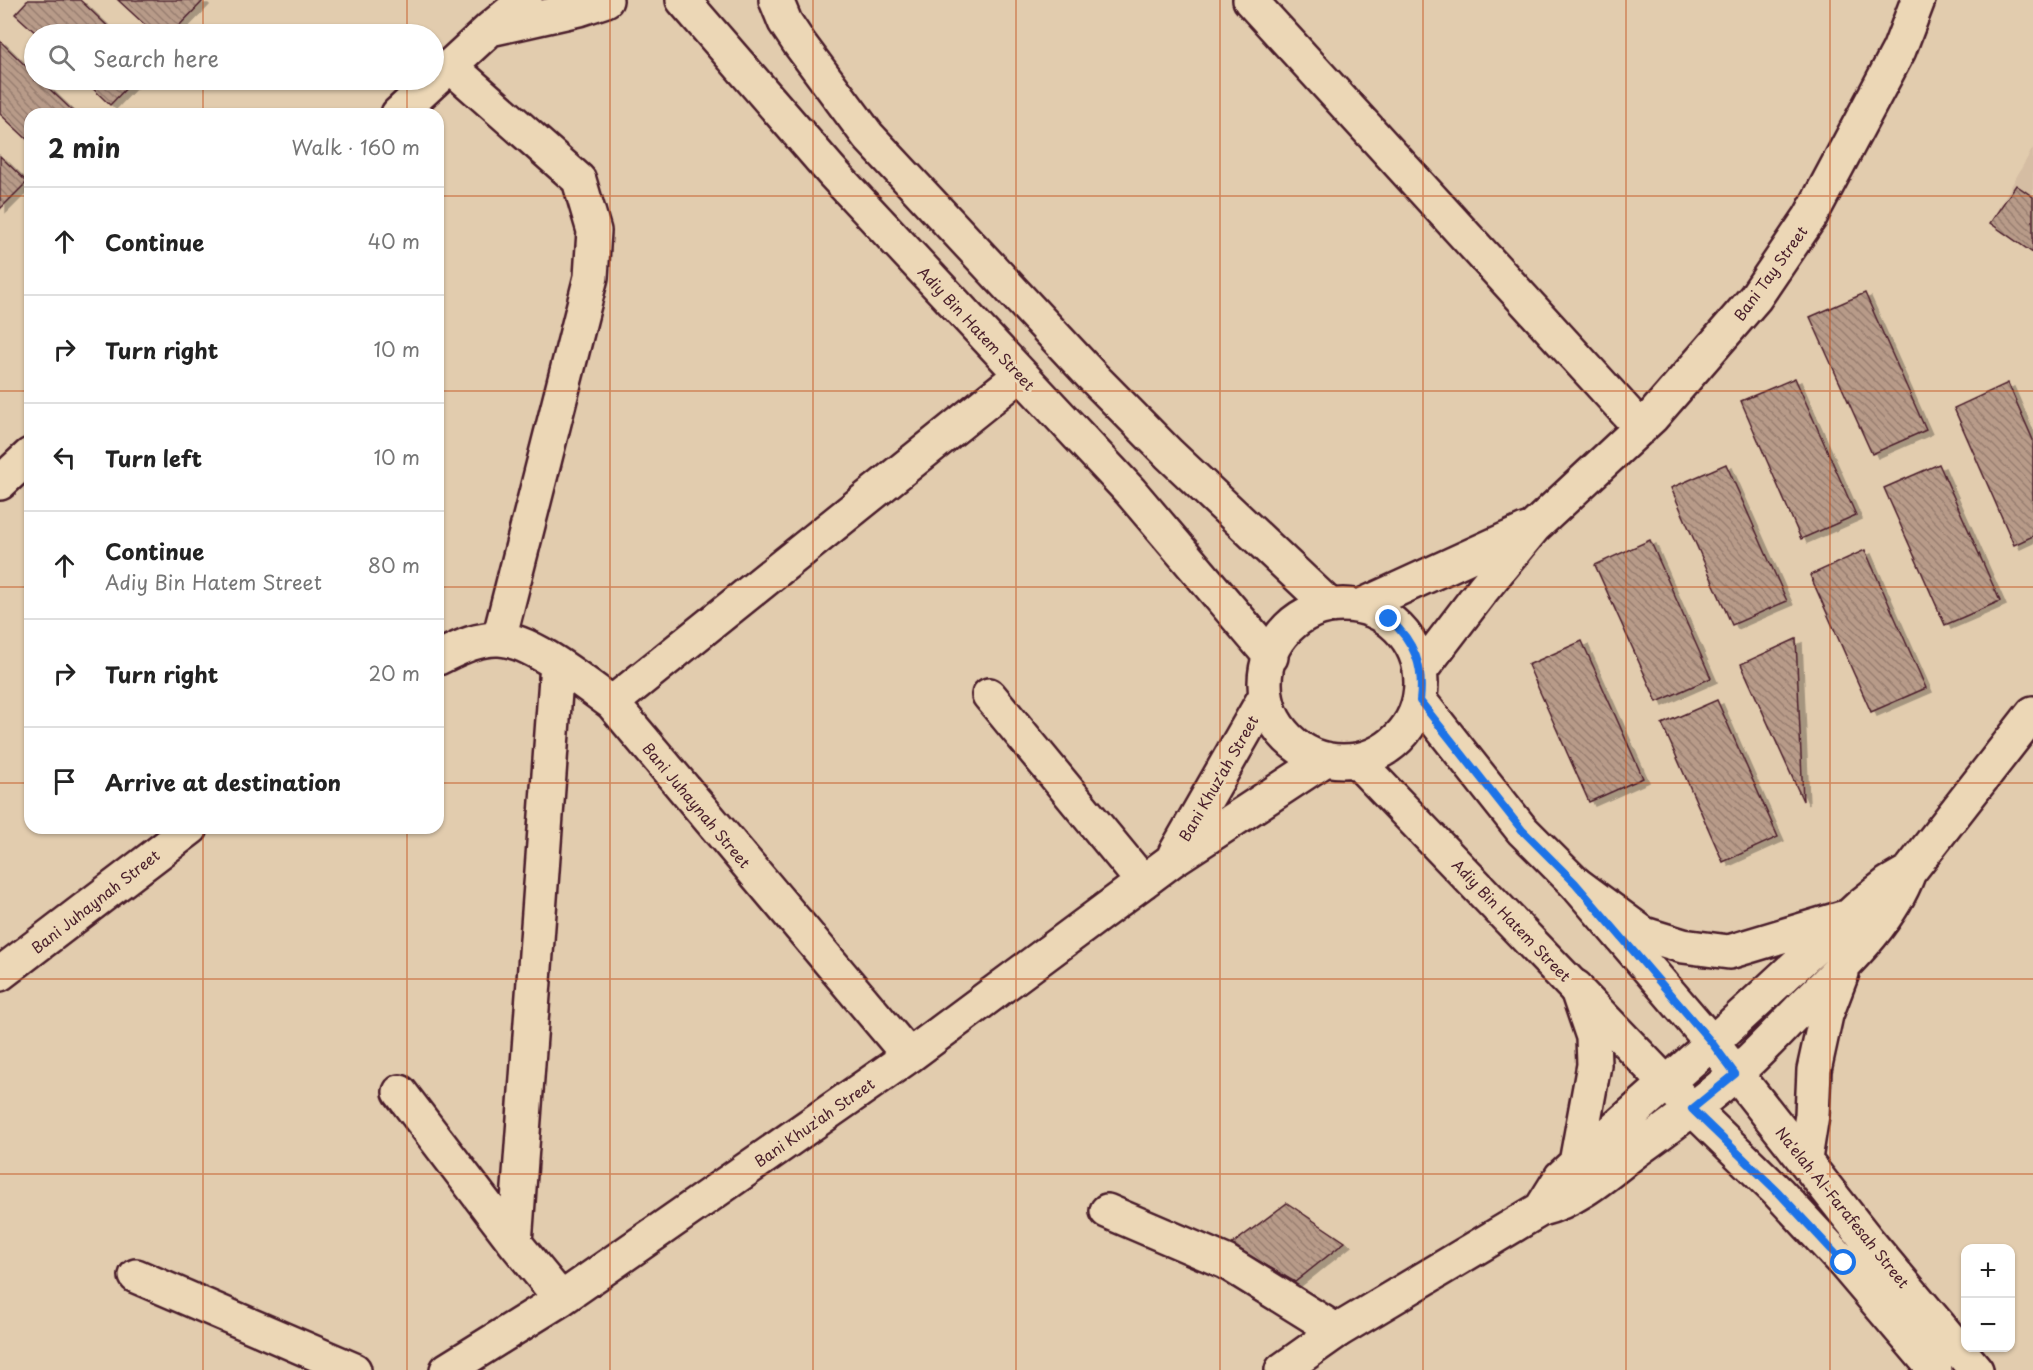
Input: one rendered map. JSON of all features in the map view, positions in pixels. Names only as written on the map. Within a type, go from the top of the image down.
[{"type":"street","points":[[444,72],[525,0]]},
{"type":"street","points":[[490,29],[579,9],[606,0]]},
{"type":"street","name":"Adiy Bin Hatem Street","points":[[683,0],[832,172],[1130,490],[1271,657]]},
{"type":"street","points":[[776,0],[785,22],[799,44],[867,136],[1099,383],[1169,454],[1346,606]]},
{"type":"street","points":[[1250,0],[1641,428]]},
{"type":"street","name":"Bani Tay Street","points":[[1420,686],[1483,589],[1534,527],[1641,428],[1755,297],[1810,217],[1899,50],[1918,0]]},
{"type":"street","points":[[450,66],[579,180],[594,231],[591,277],[499,639]]},
{"type":"street","points":[[404,108],[424,90]]},
{"type":"street","points":[[612,703],[1020,375]]},
{"type":"street","points":[[0,483],[24,461]]},
{"type":"street","name":"Bani Tay Street","points":[[1346,606],[1534,527]]},
{"type":"street","points":[[1346,606],[1376,611],[1401,629],[1417,656],[1420,686],[1415,715],[1397,740],[1385,750],[1341,759],[1311,754],[1286,736],[1276,724],[1269,710],[1265,680],[1275,644],[1289,626],[1301,616],[1316,609],[1346,606]]},
{"type":"street","name":"Bani Juhaynah Street","points":[[444,655],[466,644],[499,639],[519,642],[557,664],[612,703],[909,1056]]},
{"type":"street","points":[[515,1243],[557,664]]},
{"type":"street","points":[[1420,686],[1522,830],[1575,883],[1712,1043]]},
{"type":"street","points":[[989,695],[1143,882]]},
{"type":"street","name":"Bani Khuz'ah Street","points":[[1171,861],[1266,695]]},
{"type":"street","points":[[1282,1370],[1337,1331],[1541,1209],[1559,1205],[1582,1192],[1735,1074],[1846,964],[1893,906],[1909,872],[2033,713]]},
{"type":"street","name":"Adiy Bin Hatem Street","points":[[1341,759],[1576,987],[1666,1083]]},
{"type":"street","name":"Bani Khuz'ah Street","points":[[447,1370],[561,1299],[909,1056],[1171,861],[1341,759]]},
{"type":"street","name":"Bani Juhaynah Street","points":[[0,974],[182,834]]},
{"type":"street","points":[[1541,1209],[1562,1177],[1576,1163],[1712,1043],[1860,906],[1889,883],[1909,872]]},
{"type":"street","points":[[1575,883],[1644,934],[1683,946],[1729,952],[1852,915]]},
{"type":"street","points":[[1805,1159],[1812,1115],[1814,1070],[1826,1015],[1846,964]]},
{"type":"street","points":[[1576,987],[1593,1036],[1594,1065],[1576,1163]]},
{"type":"street","name":"Na'elah Al-Farafesah Street","points":[[1712,1043],[1805,1159],[1964,1366]]},
{"type":"street","points":[[1666,1083],[1785,1200],[1844,1263],[1935,1370]]},
{"type":"street","points":[[400,1092],[515,1243],[561,1299]]},
{"type":"street","points":[[1107,1211],[1226,1262],[1337,1331]]},
{"type":"street","points":[[136,1276],[354,1370]]},
{"type":"shaded area","points":[[2033,148],[2033,252],[1990,223]]},
{"type":"building","points":[[28,0],[80,0],[105,24],[26,24],[15,14]]},
{"type":"building","points":[[118,0],[203,1],[181,24],[144,24]]},
{"type":"building","points":[[0,41],[24,64],[24,90],[51,90],[70,108],[24,108],[24,136],[0,114]]},
{"type":"building","points":[[94,90],[124,90],[110,105]]},
{"type":"building","points":[[0,156],[24,179],[24,185],[0,209]]},
{"type":"building","points":[[2016,185],[2033,197],[2033,253],[1990,223]]},
{"type":"building","points":[[1865,293],[1926,430],[1872,454],[1810,317]]},
{"type":"building","points":[[1795,378],[1856,515],[1801,539],[1741,401]]},
{"type":"building","points":[[2008,383],[2033,440],[2033,536],[2014,545],[1954,408]]},
{"type":"building","points":[[1726,464],[1787,601],[1732,625],[1671,488]]},
{"type":"building","points":[[1939,464],[2000,601],[1945,625],[1884,488]]},
{"type":"building","points":[[1650,540],[1711,678],[1657,702],[1595,565]]},
{"type":"building","points":[[1865,550],[1926,688],[1871,712],[1810,575]]},
{"type":"building","points":[[1796,639],[1803,801],[1741,664]]},
{"type":"building","points":[[1582,641],[1643,778],[1589,802],[1528,665]]},
{"type":"building","points":[[1717,700],[1778,837],[1723,862],[1662,724]]},
{"type":"building","points":[[1287,1203],[1345,1242],[1295,1282],[1231,1245]]},
{"type":"route","points":[[1389,619],[1401,629],[1417,656],[1422,685],[1420,701],[1522,830],[1575,883],[1712,1043],[1735,1074],[1692,1109],[1778,1192],[1844,1263]]}]
